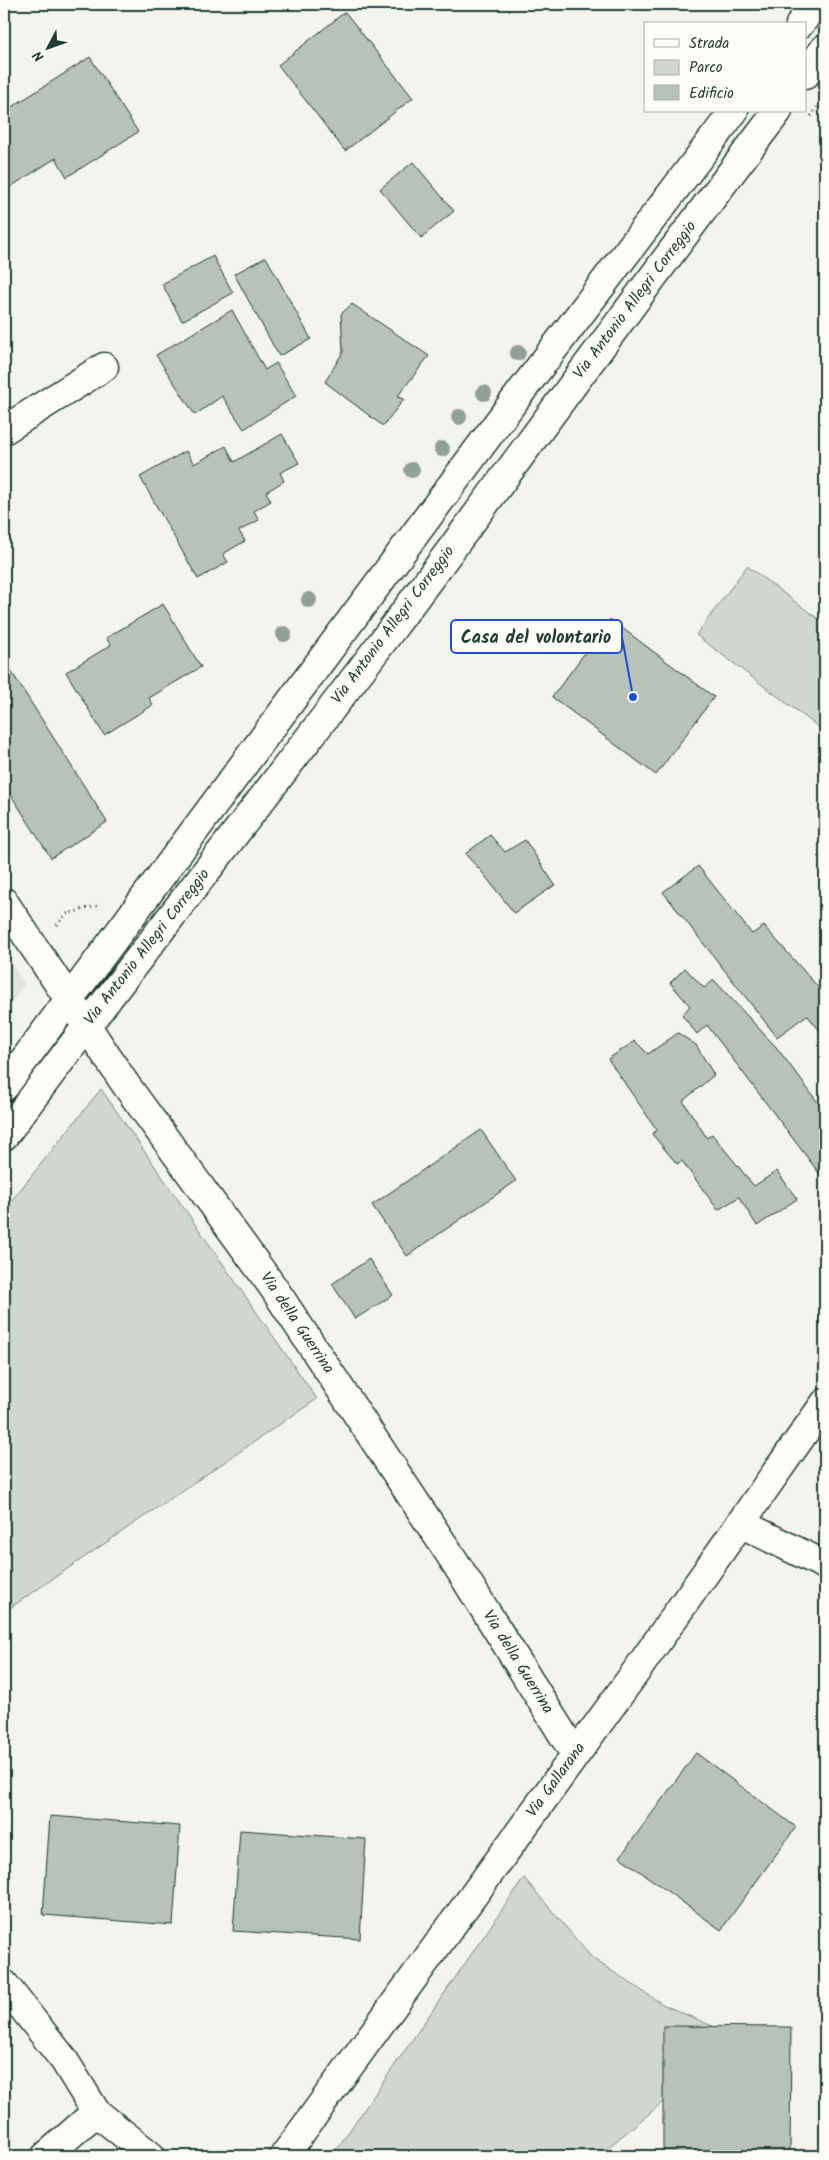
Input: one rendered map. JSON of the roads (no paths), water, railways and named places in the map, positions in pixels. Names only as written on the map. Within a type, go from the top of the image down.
[{"type":"street","points":[[802,22],[815,4]]},
{"type":"street","points":[[806,74],[825,48]]},
{"type":"street","name":"Via Antonio Allegri Correggio","points":[[4,1086],[70,1000],[511,405],[733,112]]},
{"type":"street","name":"Via Antonio Allegri Correggio","points":[[4,1136],[86,1025],[390,631],[682,236],[777,112]]},
{"type":"street","points":[[4,430],[104,368]]},
{"type":"street","name":"Via della Guerrina","points":[[4,902],[126,1085],[273,1287],[453,1559],[575,1754]]},
{"type":"street","name":"Via Gallarana","points":[[284,2156],[575,1754],[825,1402]]},
{"type":"street","points":[[740,1523],[825,1565]]},
{"type":"street","points":[[4,1984],[64,2060],[96,2112],[151,2156]]},
{"type":"street","points":[[46,2156],[96,2112]]},
{"type":"place","name":"Casa del volontario","points":[[633,697]]}]
